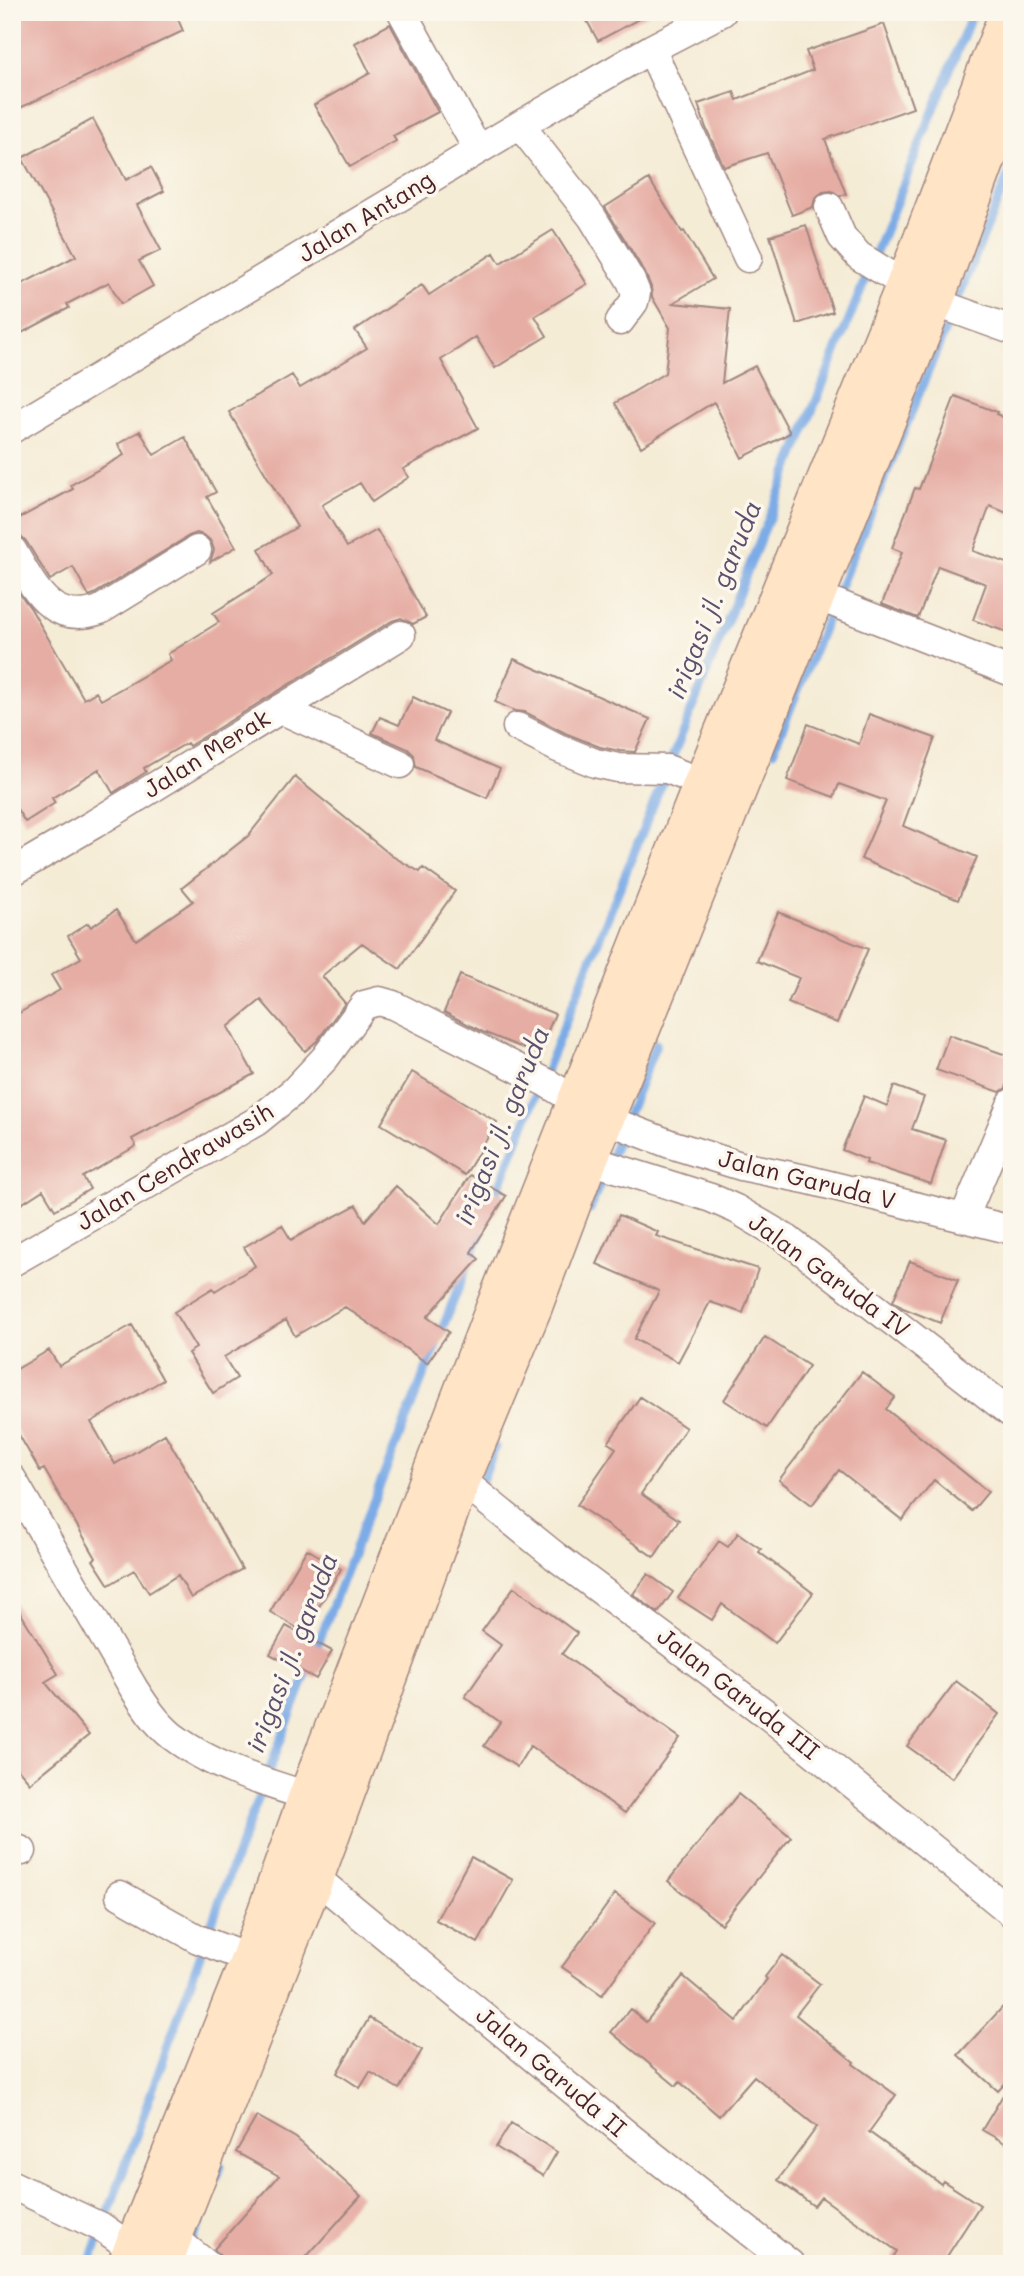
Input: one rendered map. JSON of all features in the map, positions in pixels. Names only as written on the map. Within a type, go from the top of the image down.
[{"type":"main road","points":[[920,294],[1009,12]]},
{"type":"main road","points":[[565,1095],[801,590],[920,294],[1012,89]]},
{"type":"main road","points":[[131,2244],[250,1959],[300,1866],[308,1796],[516,1302],[573,1155],[565,1095],[703,783],[801,590]]},
{"type":"main road","points":[[131,2244],[300,1866],[461,1480],[516,1302]]},
{"type":"street","points":[[402,12],[478,150]]},
{"type":"street","name":"Jalan Antang","points":[[12,429],[520,125],[651,49],[722,12]]},
{"type":"street","points":[[651,49],[748,258]]},
{"type":"street","points":[[520,125],[592,217],[635,287],[634,302],[620,321]]},
{"type":"street","points":[[829,207],[842,237],[865,260],[920,294],[1012,330]]},
{"type":"street","points":[[12,550],[47,603],[57,611],[70,615],[100,610],[197,550]]},
{"type":"street","points":[[801,590],[1012,672]]},
{"type":"street","name":"Jalan Merak","points":[[12,872],[401,635]]},
{"type":"street","points":[[280,709],[400,764]]},
{"type":"street","points":[[517,727],[595,763],[618,768],[660,769],[703,783]]},
{"type":"street","name":"Jalan Cendrawasih","points":[[12,1262],[257,1121],[295,1091],[325,1058],[364,1005],[370,1002],[379,1001],[393,1005],[565,1095]]},
{"type":"street","name":"Jalan Garuda V","points":[[565,1095],[670,1144],[741,1166],[1012,1230]]},
{"type":"street","points":[[964,1218],[1012,1103]]},
{"type":"street","name":"Jalan Garuda IV","points":[[573,1155],[711,1198],[736,1209],[787,1239],[1012,1414]]},
{"type":"street","points":[[12,1479],[151,1714],[172,1736],[215,1762],[308,1796]]},
{"type":"street","name":"Jalan Garuda III","points":[[461,1480],[555,1556],[769,1716],[1012,1913]]},
{"type":"street","name":"Jalan Garuda II","points":[[300,1866],[632,2139],[790,2264]]},
{"type":"street","points":[[120,1895],[206,1942],[250,1959]]},
{"type":"street","points":[[12,2185],[131,2244],[206,2264]]},
{"type":"building","points":[[12,12],[175,12],[183,31],[20,108],[12,93]]},
{"type":"building","points":[[582,12],[652,12],[598,41]]},
{"type":"building","points":[[390,24],[438,112],[393,136],[396,141],[350,167],[314,105],[370,73],[355,43]]},
{"type":"building","points":[[884,24],[913,108],[825,139],[846,194],[841,196],[832,191],[823,192],[815,198],[813,207],[792,215],[767,153],[724,167],[698,104],[734,92],[737,100],[813,70],[806,51]]},
{"type":"building","points":[[93,119],[126,180],[151,167],[164,191],[137,205],[161,250],[139,261],[153,286],[121,304],[109,282],[67,304],[69,308],[12,338],[12,289],[76,256],[22,158]]},
{"type":"building","points":[[649,179],[713,279],[673,303],[730,309],[722,383],[755,366],[790,433],[742,458],[714,402],[641,447],[615,403],[665,373],[670,328],[652,297],[645,273],[605,207]]},
{"type":"building","points":[[806,225],[833,312],[797,324],[770,236]]},
{"type":"building","points":[[553,230],[587,284],[535,316],[547,336],[495,368],[476,337],[441,360],[478,428],[403,469],[409,477],[372,502],[360,483],[322,505],[347,547],[377,530],[426,617],[413,624],[401,618],[392,621],[189,746],[187,743],[144,768],[146,772],[113,793],[99,769],[52,798],[55,803],[25,822],[12,801],[12,583],[31,609],[84,699],[96,692],[101,700],[171,660],[168,654],[219,622],[213,613],[273,575],[259,549],[297,527],[229,412],[292,375],[300,388],[367,348],[355,330],[422,285],[429,295],[494,253],[500,263]]},
{"type":"building","points":[[955,396],[997,412],[996,414],[1012,421],[1012,515],[990,506],[973,551],[1012,565],[1012,634],[973,620],[986,584],[938,566],[918,618],[882,604],[902,552],[892,548],[915,488],[919,489]]},
{"type":"building","points":[[140,431],[154,455],[185,437],[216,492],[207,497],[236,547],[210,562],[214,550],[211,541],[197,533],[89,596],[73,567],[50,580],[26,541],[20,535],[12,533],[12,522],[73,489],[71,485],[124,455],[118,444]]},
{"type":"building","points":[[514,659],[650,719],[635,752],[600,747],[565,733],[525,712],[515,711],[495,702]]},
{"type":"building","points":[[413,697],[447,713],[434,740],[500,769],[487,798],[416,767],[414,755],[408,749],[372,733],[380,717],[399,725]]},
{"type":"building","points":[[869,714],[935,738],[903,826],[977,857],[958,900],[861,859],[886,801],[839,784],[834,797],[787,780],[808,724],[859,744]]},
{"type":"building","points":[[295,777],[392,856],[420,872],[423,868],[455,891],[400,969],[362,943],[322,976],[345,1003],[317,1041],[305,1051],[261,1000],[228,1027],[254,1074],[132,1139],[136,1146],[83,1177],[90,1189],[55,1210],[43,1190],[12,1210],[12,1017],[60,990],[51,975],[81,958],[68,936],[88,923],[91,927],[116,910],[136,940],[193,901],[182,888],[248,836]]},
{"type":"building","points":[[778,912],[868,949],[837,1023],[788,1003],[799,978],[757,961]]},
{"type":"building","points":[[460,975],[555,1014],[538,1054],[483,1032],[444,1012]]},
{"type":"building","points":[[949,1035],[1012,1057],[1012,1073],[1006,1088],[1000,1092],[936,1070]]},
{"type":"building","points":[[412,1072],[497,1122],[465,1175],[381,1124]]},
{"type":"building","points":[[894,1086],[924,1097],[912,1129],[946,1140],[931,1184],[866,1163],[867,1160],[842,1150],[864,1096],[887,1106]]},
{"type":"building","points":[[470,1175],[506,1196],[471,1252],[479,1259],[427,1317],[449,1332],[427,1363],[345,1307],[295,1336],[286,1320],[224,1357],[237,1378],[213,1393],[188,1353],[196,1348],[174,1312],[255,1266],[244,1247],[282,1225],[291,1240],[356,1205],[365,1221],[396,1186],[439,1224]]},
{"type":"building","points":[[619,1215],[658,1232],[656,1236],[758,1269],[743,1313],[710,1302],[678,1362],[634,1339],[659,1291],[597,1264]]},
{"type":"building","points":[[910,1261],[958,1280],[940,1323],[903,1308],[893,1301]]},
{"type":"building","points":[[132,1325],[163,1380],[91,1422],[115,1464],[165,1434],[201,1496],[242,1569],[191,1598],[178,1575],[149,1593],[134,1570],[109,1585],[44,1469],[40,1471],[12,1423],[12,1372],[49,1350],[59,1366]]},
{"type":"building","points":[[765,1337],[809,1366],[767,1428],[724,1400]]},
{"type":"building","points":[[862,1372],[895,1397],[886,1409],[988,1492],[972,1511],[934,1480],[902,1520],[839,1470],[812,1505],[779,1480]]},
{"type":"building","points":[[640,1397],[686,1428],[641,1494],[679,1520],[654,1557],[577,1505],[616,1448],[608,1443]]},
{"type":"building","points":[[738,1533],[813,1593],[775,1643],[722,1604],[712,1620],[678,1598],[719,1541],[728,1547]]},
{"type":"building","points":[[307,1549],[341,1569],[304,1632],[270,1612]]},
{"type":"building","points":[[648,1574],[673,1592],[658,1613],[633,1594]]},
{"type":"building","points":[[514,1587],[577,1633],[562,1654],[680,1738],[625,1813],[530,1746],[517,1767],[484,1746],[500,1722],[465,1697],[501,1645],[482,1631]]},
{"type":"building","points":[[12,1599],[58,1674],[45,1682],[89,1735],[30,1783],[12,1762]]},
{"type":"building","points":[[286,1626],[332,1651],[316,1679],[270,1654]]},
{"type":"building","points":[[956,1681],[999,1714],[952,1778],[907,1746]]},
{"type":"building","points":[[738,1794],[791,1837],[721,1924],[668,1881]]},
{"type":"building","points":[[471,1857],[513,1880],[478,1943],[436,1920]]},
{"type":"building","points":[[615,1894],[655,1923],[602,1995],[562,1967]]},
{"type":"building","points":[[782,1955],[820,1984],[796,2015],[854,2062],[853,2064],[896,2095],[869,2132],[941,2184],[943,2181],[980,2205],[942,2264],[889,2264],[897,2251],[821,2197],[814,2206],[778,2180],[817,2127],[754,2076],[719,2116],[680,2082],[676,2086],[611,2032],[630,2009],[646,2022],[683,1976],[737,2021]]},
{"type":"building","points":[[1012,1997],[1012,2076],[998,2091],[958,2055]]},
{"type":"building","points":[[369,2018],[422,2050],[399,2089],[370,2072],[360,2088],[337,2073]]},
{"type":"building","points":[[1012,2080],[1012,2147],[982,2130]]},
{"type":"building","points":[[257,2116],[296,2138],[361,2196],[300,2264],[222,2264],[221,2257],[214,2249],[279,2176],[236,2152]]},
{"type":"building","points":[[511,2123],[557,2152],[543,2176],[496,2147]]},
{"type":"waterway","name":"irigasi jl. garuda","points":[[493,1202],[973,12]]},
{"type":"waterway","points":[[773,751],[1012,166]]},
{"type":"waterway","points":[[590,1209],[656,1044]]},
{"type":"waterway","name":"irigasi jl. garuda","points":[[90,2264],[230,1872],[480,1234]]},
{"type":"waterway","points":[[479,1489],[495,1447]]},
{"type":"waterway","points":[[190,2248],[221,2166]]}]
